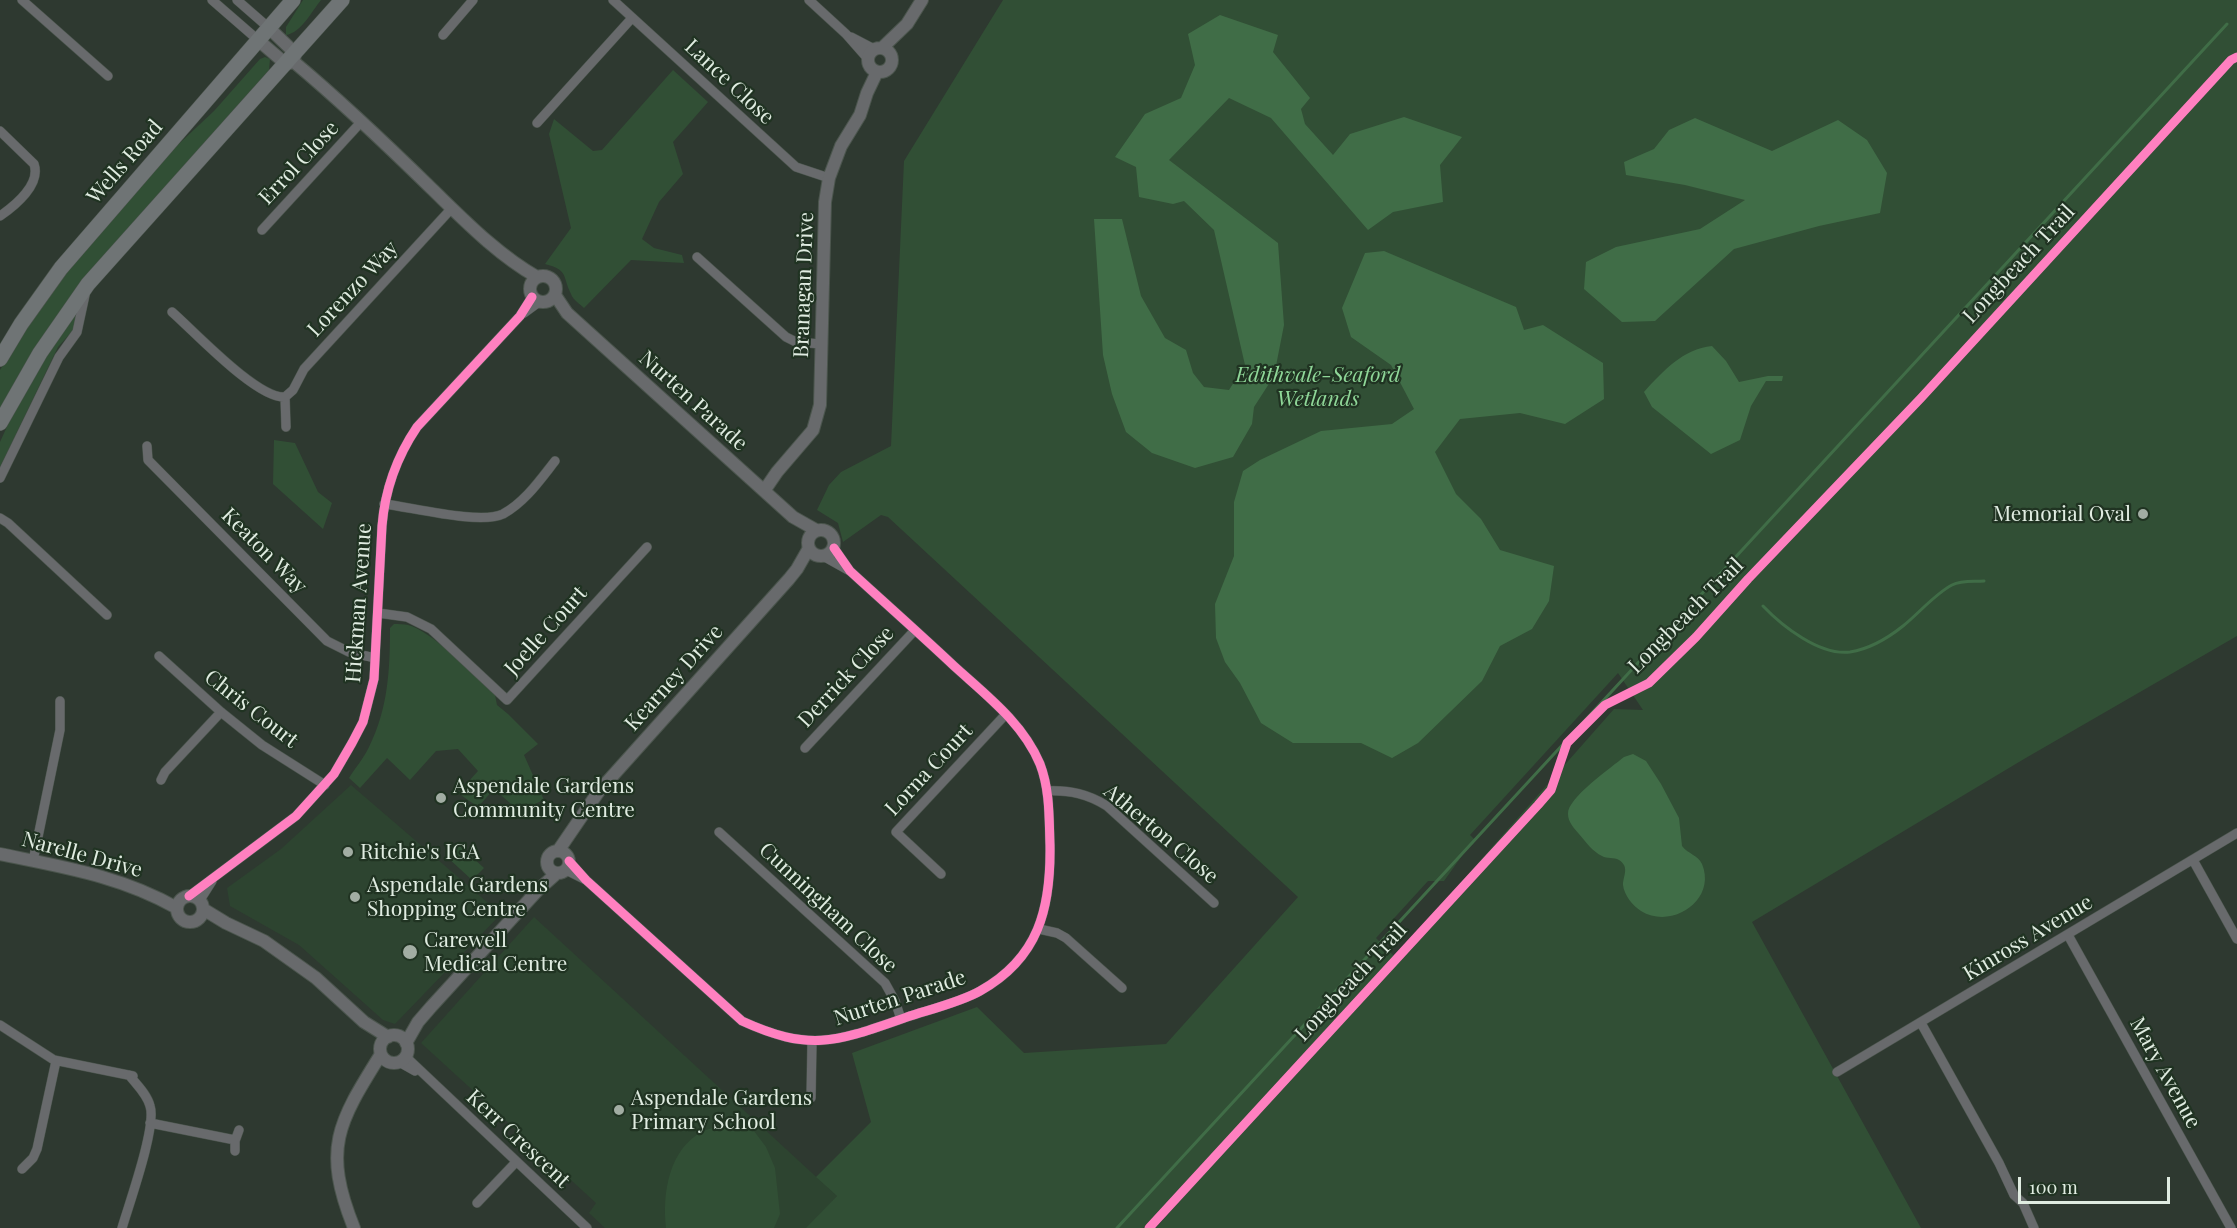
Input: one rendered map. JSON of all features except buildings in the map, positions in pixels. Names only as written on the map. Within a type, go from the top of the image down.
[{"type":"main road","name":"Wells Road","points":[[0,359],[21,324],[61,268],[293,0]]},
{"type":"main road","points":[[0,423],[40,352],[88,284],[292,60],[342,0]]},
{"type":"street","points":[[22,0],[108,76]]},
{"type":"street","points":[[212,0],[263,34]]},
{"type":"street","points":[[237,0],[263,34]]},
{"type":"street","points":[[443,35],[473,0]]},
{"type":"street","name":"Lance Close","points":[[613,0],[796,167],[829,178]]},
{"type":"street","points":[[809,0],[846,34],[877,58]]},
{"type":"street","name":"Branagan Drive","points":[[761,488],[813,430],[820,405],[825,202],[829,178],[841,146],[860,115],[877,58],[922,0]]},
{"type":"street","points":[[537,123],[632,18]]},
{"type":"street","name":"Nurten Parade","points":[[263,34],[362,122],[518,267],[540,293],[567,313],[793,517],[815,546],[850,571],[1006,714],[1032,746],[1041,767],[1047,791],[1049,887],[1039,928],[1027,949],[1011,968],[979,992],[844,1038],[812,1042],[768,1033],[742,1021],[586,880],[561,863]]},
{"type":"street","name":"Errol Close","points":[[262,230],[362,122]]},
{"type":"street","points":[[0,131],[34,164],[36,171],[35,180],[14,205],[0,216]]},
{"type":"street","name":"Lorenzo Way","points":[[285,397],[293,390],[310,362],[452,208]]},
{"type":"street","points":[[697,257],[786,337],[796,342],[821,344]]},
{"type":"street","points":[[0,478],[59,357],[77,332],[88,284]]},
{"type":"street","name":"Hickman Avenue","points":[[192,905],[215,876],[296,816],[334,774],[363,722],[374,679],[384,504],[392,472],[417,427],[540,293]]},
{"type":"street","points":[[172,312],[252,384],[275,396],[285,397],[286,427]]},
{"type":"street","name":"Keaton Way","points":[[147,446],[148,460],[327,641],[349,652],[375,658]]},
{"type":"street","points":[[384,504],[477,518],[501,515],[524,499],[555,461]]},
{"type":"street","points":[[0,518],[107,615]]},
{"type":"street","points":[[815,546],[822,529],[829,532],[834,539],[834,548]]},
{"type":"street","name":"Kearney Drive","points":[[354,1228],[340,1188],[336,1158],[346,1113],[363,1082],[561,863],[582,816],[599,791],[815,546],[834,548]]},
{"type":"street","name":"Joelle Court","points":[[378,613],[407,617],[431,629],[507,700],[647,547]]},
{"type":"street","name":"Nurten Parade","points":[[834,548],[850,571]]},
{"type":"street","name":"Derrick Close","points":[[805,748],[915,630]]},
{"type":"street","name":"Chris Court","points":[[159,656],[221,712],[262,745],[325,785]]},
{"type":"street","points":[[33,861],[60,730],[60,701]]},
{"type":"street","points":[[161,780],[165,772],[221,712]]},
{"type":"street","name":"Lorna Court","points":[[941,874],[896,832],[1006,714]]},
{"type":"street","name":"Atherton Close","points":[[1047,791],[1077,792],[1092,796],[1107,806],[1214,903]]},
{"type":"street","name":"Cunningham Close","points":[[719,832],[885,984],[895,1000],[901,1019]]},
{"type":"street","name":"Kinross Avenue","points":[[1837,1072],[2237,833]]},
{"type":"street","name":"Narelle Drive","points":[[0,854],[105,876],[153,894],[192,905],[264,941],[316,978],[393,1049]]},
{"type":"street","points":[[2193,860],[2237,939]]},
{"type":"street","points":[[1039,928],[1066,938],[1122,988]]},
{"type":"street","name":"Mary Avenue","points":[[2068,935],[2230,1228]]},
{"type":"street","points":[[1921,1023],[1999,1163],[2014,1195],[2023,1203],[2034,1228]]},
{"type":"street","points":[[0,1025],[56,1061],[131,1076],[149,1102],[152,1110],[143,1160],[122,1228]]},
{"type":"street","points":[[811,1098],[812,1042]]},
{"type":"street","name":"Kerr Crescent","points":[[393,1049],[425,1076],[587,1228]]},
{"type":"street","points":[[22,1169],[33,1158],[37,1149],[56,1061]]},
{"type":"street","points":[[150,1123],[235,1140]]},
{"type":"street","points":[[235,1151],[235,1140],[239,1130]]},
{"type":"street","points":[[477,1203],[516,1162]]},
{"type":"shaded area","points":[[1220,15],[1278,35],[1273,52],[1310,98],[1301,109],[1305,124],[1333,155],[1350,134],[1404,117],[1462,137],[1440,165],[1443,202],[1393,212],[1368,230],[1271,118],[1229,98],[1169,160],[1278,243],[1284,325],[1274,376],[1254,407],[1252,424],[1233,457],[1195,468],[1152,453],[1126,432],[1112,394],[1103,355],[1094,219],[1122,219],[1141,296],[1165,338],[1186,350],[1193,373],[1204,387],[1229,390],[1245,365],[1214,230],[1184,201],[1173,204],[1139,197],[1136,167],[1115,157],[1145,114],[1181,98],[1195,65],[1188,34]]},
{"type":"shaded area","points":[[1695,118],[1772,151],[1838,120],[1867,140],[1887,173],[1880,213],[1819,226],[1734,249],[1655,321],[1622,322],[1584,289],[1586,262],[1616,247],[1700,229],[1745,200],[1685,185],[1626,175],[1624,162],[1654,149],[1669,130]]},
{"type":"shaded area","points":[[1384,251],[1516,307],[1524,330],[1543,325],[1603,363],[1604,399],[1565,424],[1520,413],[1460,419],[1435,452],[1456,494],[1481,519],[1500,550],[1554,566],[1549,601],[1532,629],[1500,646],[1482,681],[1418,743],[1392,758],[1361,743],[1293,743],[1261,723],[1240,683],[1225,662],[1216,638],[1215,604],[1234,556],[1234,502],[1243,471],[1260,460],[1321,431],[1392,424],[1414,409],[1391,365],[1351,337],[1342,308],[1365,253]]},
{"type":"shaded area","points":[[1712,346],[1726,361],[1739,382],[1768,376],[1783,376],[1782,381],[1766,381],[1751,406],[1740,440],[1711,454],[1652,407],[1644,392],[1674,362],[1692,352]]},
{"type":"shaded area","points":[[1633,754],[1646,761],[1661,784],[1679,818],[1682,846],[1702,864],[1705,877],[1703,889],[1697,900],[1689,908],[1666,917],[1653,916],[1641,911],[1629,900],[1623,885],[1625,869],[1622,863],[1617,859],[1604,857],[1595,852],[1569,820],[1570,807],[1582,792],[1624,757]]},
{"type":"shaded area","name":"Aspendale Gardens Shopping Centre","points":[[351,785],[501,914],[395,1024],[383,1020],[299,945],[230,906],[227,888],[281,849]]},
{"type":"shaded area","name":"Aspendale Gardens Primary School","points":[[534,917],[837,1196],[808,1228],[605,1228],[589,1213],[596,1203],[421,1043]]},
{"type":"green space","points":[[303,0],[321,0],[297,30],[286,35],[286,27]]},
{"type":"green space","name":"Edithvale-Seaford Wetlands","points":[[1003,0],[2237,0],[2237,636],[2024,759],[1752,922],[1921,1228],[1156,1228],[1367,988],[1143,1228],[806,1228],[837,1196],[816,1177],[871,1122],[852,1053],[977,1007],[1024,1053],[1166,1044],[1298,897],[888,517],[881,515],[843,542],[838,523],[817,510],[829,485],[841,472],[891,446],[904,161]],"holes":[[[1618,673],[1643,710],[1614,709],[1395,957],[1376,938],[1428,881],[1444,881],[1474,839],[1470,835]]]},
{"type":"green space","points":[[265,57],[270,59],[269,70],[91,271],[0,416],[0,370],[57,281],[167,155],[214,111],[260,59]]},
{"type":"green space","points":[[673,70],[708,102],[673,142],[683,174],[659,202],[642,239],[654,248],[682,255],[684,263],[631,260],[584,308],[572,296],[564,274],[553,266],[545,264],[571,228],[549,134],[554,119],[593,151],[602,150]]},
{"type":"green space","points":[[78,308],[75,328],[58,347],[0,467],[0,442],[15,409],[48,348]]},
{"type":"green space","points":[[274,440],[295,443],[318,492],[332,503],[323,529],[273,484]]},
{"type":"green space","points":[[394,624],[418,629],[439,643],[495,695],[497,705],[538,744],[524,755],[544,800],[519,811],[494,789],[478,807],[458,793],[478,771],[458,749],[436,751],[410,780],[387,758],[360,788],[349,778],[367,751],[380,718],[387,689],[390,628]]},
{"type":"green space","points":[[459,845],[484,868],[472,880],[447,857]]},
{"type":"green space","points":[[736,1124],[754,1131],[766,1147],[775,1168],[780,1214],[774,1228],[666,1228],[667,1187],[675,1160],[682,1149],[703,1131]]},
{"type":"waterway","points":[[1117,1228],[2227,24]]},
{"type":"waterway","points":[[1724,571],[1733,579]]},
{"type":"waterway","points":[[1763,606],[1802,638],[1826,649],[1850,652],[1871,646],[1891,635],[1952,585],[1984,581]]},
{"type":"cycle path","name":"Longbeach Trail","points":[[1149,1228],[1551,790],[1567,743],[1605,705],[1649,683],[1696,637],[1748,579],[1921,398],[2231,60],[2237,57]]},
{"type":"cycle path","points":[[189,896],[296,816],[334,774],[352,743],[363,722],[374,679],[382,526],[386,499],[397,462],[417,427],[520,316],[532,297]]},
{"type":"cycle path","points":[[569,861],[586,880],[742,1021],[788,1037],[825,1040],[862,1032],[972,995],[1000,978],[1016,963],[1038,929],[1048,890],[1049,814],[1046,784],[1040,764],[1024,735],[1003,710],[850,571],[834,548]]},
{"type":"place","name":"Memorial Oval","points":[[2143,514]]},
{"type":"place","name":"Aspendale Gardens Community Centre","points":[[441,798]]},
{"type":"place","name":"Ritchie's IGA","points":[[348,852]]},
{"type":"place","name":"Aspendale Gardens Shopping Centre","points":[[355,897]]},
{"type":"place","name":"Carewell Medical Centre","points":[[410,952]]},
{"type":"place","name":"Aspendale Gardens Primary School","points":[[619,1110]]}]
